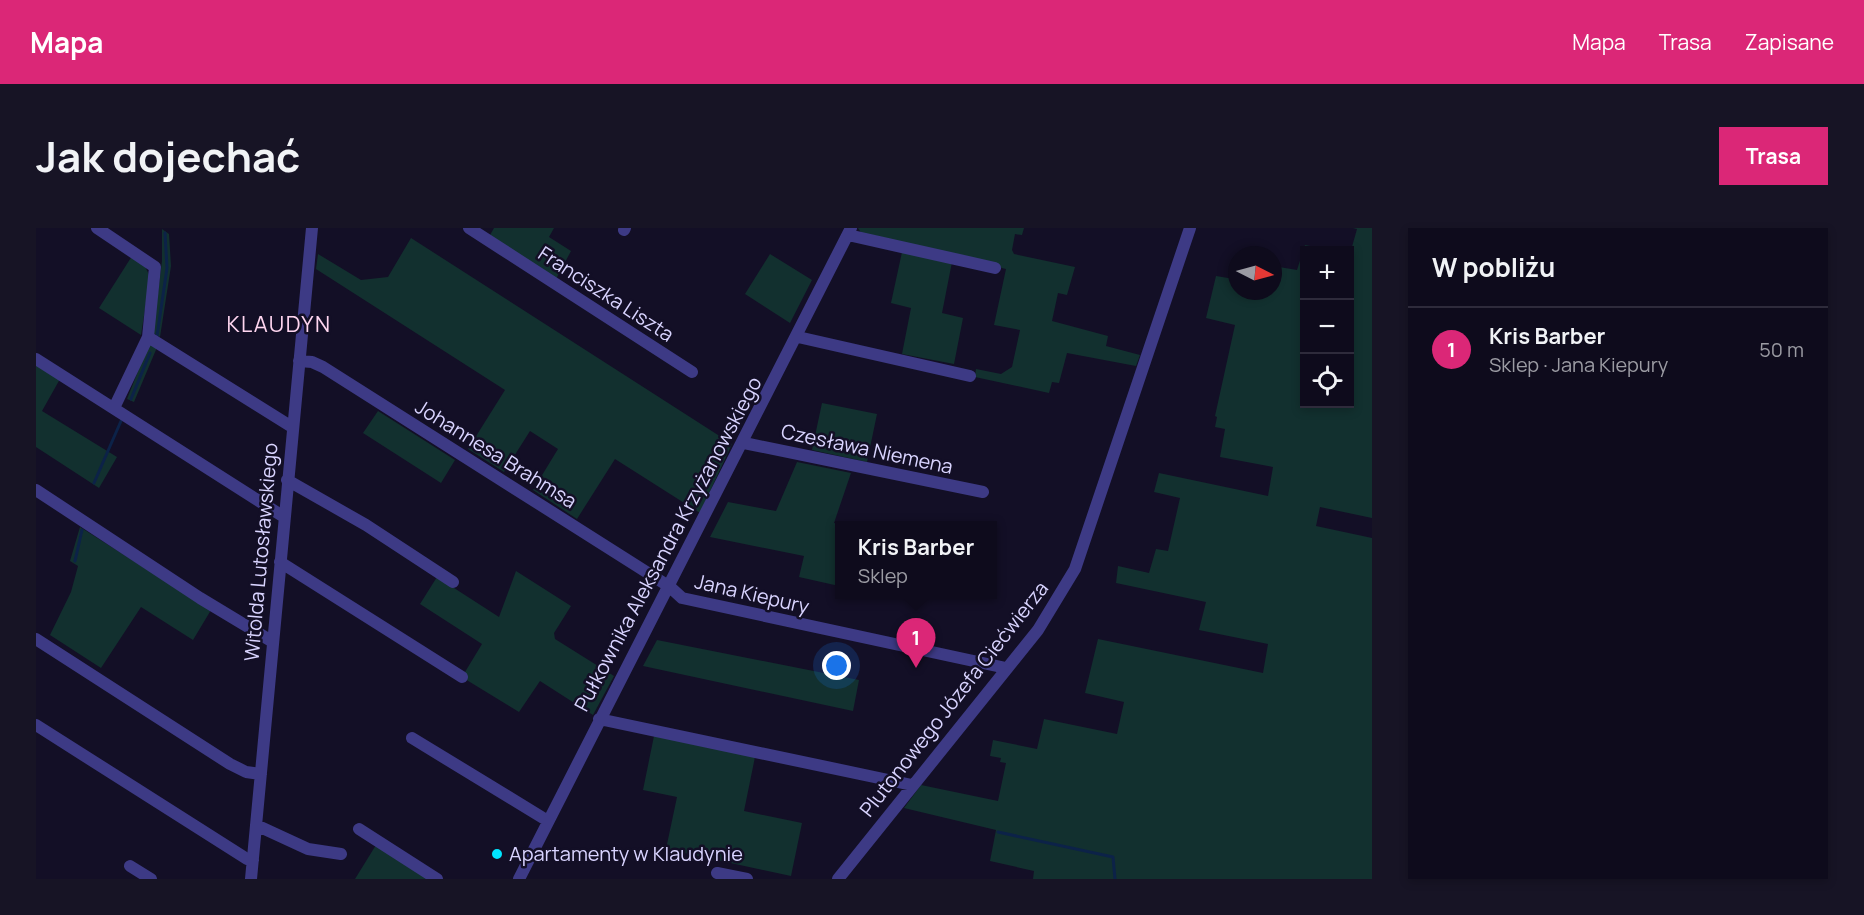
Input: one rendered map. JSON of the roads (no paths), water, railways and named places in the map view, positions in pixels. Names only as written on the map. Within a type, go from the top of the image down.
[{"type":"street","points":[[97,228],[155,267],[148,337],[114,408]]},
{"type":"street","name":"Witolda Lutosławskiego","points":[[251,879],[312,228]]},
{"type":"street","name":"Franciszka Liszta","points":[[469,228],[692,372]]},
{"type":"street","name":"Plutonowego Józefa Ciećwierza","points":[[838,879],[1038,630],[1075,569],[1190,228]]},
{"type":"street","points":[[850,231],[995,268]]},
{"type":"street","name":"Pułkownika Aleksandra Krzyżanowskiego","points":[[519,879],[598,719],[670,587],[850,231]]},
{"type":"street","points":[[148,337],[292,427]]},
{"type":"street","points":[[798,337],[970,376]]},
{"type":"street","points":[[36,359],[284,517]]},
{"type":"street","name":"Johannesa Brahmsa","points":[[299,361],[312,362],[323,368],[670,587]]},
{"type":"street","name":"Czesława Niemena","points":[[744,443],[982,492]]},
{"type":"street","points":[[287,480],[366,525],[453,582]]},
{"type":"street","points":[[36,490],[200,598],[273,642]]},
{"type":"street","points":[[280,562],[462,677]]},
{"type":"street","name":"Jana Kiepury","points":[[670,587],[682,598],[706,605],[1006,668]]},
{"type":"street","points":[[36,639],[230,764],[246,772],[261,774]]},
{"type":"street","points":[[598,719],[912,785]]},
{"type":"street","points":[[36,725],[248,860],[253,860]]},
{"type":"street","points":[[412,738],[548,820]]},
{"type":"street","points":[[256,825],[308,849],[341,854]]},
{"type":"street","points":[[359,829],[437,879]]},
{"type":"street","points":[[130,866],[151,879]]},
{"type":"street","points":[[717,873],[747,879]]},
{"type":"waterway","points":[[157,336],[167,268],[165,233]]},
{"type":"waterway","points":[[131,399],[150,353]]},
{"type":"waterway","points":[[94,483],[121,421]]},
{"type":"waterway","points":[[75,561],[82,530]]},
{"type":"waterway","points":[[998,832],[1113,857],[1115,879]]},
{"type":"place","name":"Kris Barber","points":[[916,668]]},
{"type":"place","name":"Apartamenty w Klaudynie","points":[[497,854]]},
{"type":"district","name":"KLAUDYN","points":[[279,324]]}]
